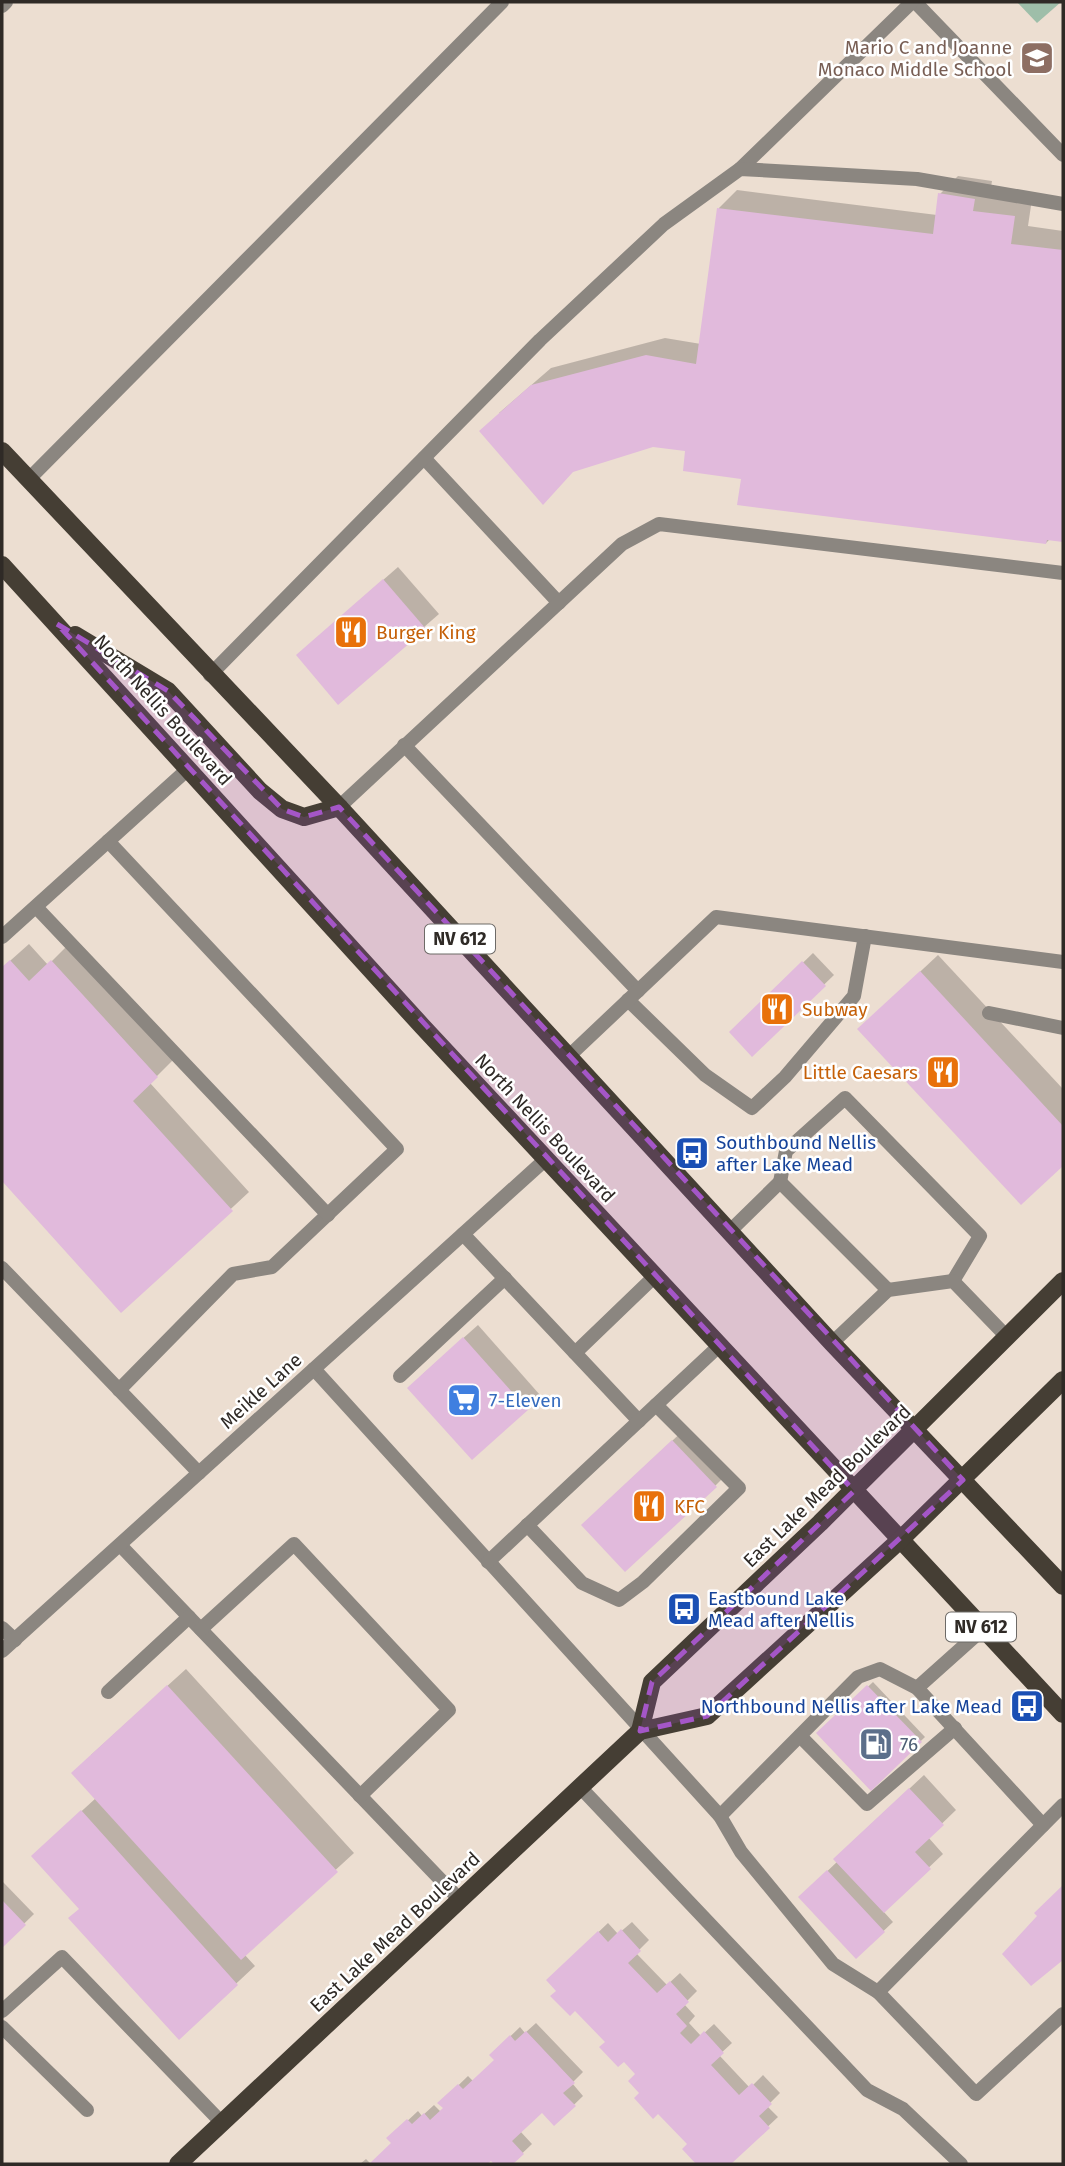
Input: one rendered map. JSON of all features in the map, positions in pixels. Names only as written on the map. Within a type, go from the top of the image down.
[{"type":"main road","name":"NV 612","points":[[2,451],[210,675],[338,807],[832,1343],[1063,1587]]},
{"type":"main road","name":"North Nellis Boulevard","points":[[2,565],[546,1159],[1063,1714]]},
{"type":"main road","points":[[57,624],[168,691],[260,791],[282,809],[304,817],[338,807]]},
{"type":"main road","name":"East Lake Mead Boulevard","points":[[178,2164],[640,1731],[652,1682],[854,1491],[1063,1281]]},
{"type":"main road","points":[[640,1731],[707,1716],[900,1540],[1063,1380]]},
{"type":"street","points":[[2,6],[6,2]]},
{"type":"street","points":[[28,480],[502,2]]},
{"type":"street","points":[[210,675],[540,340],[663,224],[740,169],[913,2],[1063,155]]},
{"type":"street","points":[[740,169],[917,179],[1063,204]]},
{"type":"street","points":[[424,458],[559,603]]},
{"type":"street","points":[[338,807],[622,544],[659,524],[1063,572]]},
{"type":"street","points":[[404,745],[705,1074],[752,1108],[785,1077],[854,996],[865,936]]},
{"type":"street","points":[[2,937],[188,769]]},
{"type":"street","points":[[108,841],[397,1149],[272,1267],[233,1273],[119,1390]]},
{"type":"street","points":[[36,907],[328,1215]]},
{"type":"street","points":[[569,1056],[716,917],[1063,962]]},
{"type":"street","points":[[989,1013],[1063,1028]]},
{"type":"street","points":[[729,1232],[780,1182],[786,1151],[845,1098],[980,1236],[953,1281]]},
{"type":"street","name":"Meikle Lane","points":[[2,1651],[546,1159]]},
{"type":"street","points":[[780,1182],[888,1290]]},
{"type":"street","points":[[463,1234],[639,1421]]},
{"type":"street","points":[[2,1268],[199,1473]]},
{"type":"street","points":[[575,1353],[655,1276]]},
{"type":"street","points":[[400,1376],[505,1278]]},
{"type":"street","points":[[832,1343],[888,1290],[953,1281]]},
{"type":"street","points":[[953,1281],[1008,1338]]},
{"type":"street","points":[[488,1562],[719,1346]]},
{"type":"street","points":[[314,1369],[720,1816],[741,1852],[833,1964],[878,1992],[976,2094],[1063,2014]]},
{"type":"street","points":[[527,1525],[582,1583],[619,1600],[643,1582],[739,1488],[656,1405]]},
{"type":"street","points":[[201,1629],[294,1544],[449,1710],[360,1796]]},
{"type":"street","points":[[120,1545],[460,1900]]},
{"type":"street","points":[[108,1692],[189,1617]]},
{"type":"street","points":[[2,1628],[15,1640]]},
{"type":"street","points":[[917,1688],[983,1629]]},
{"type":"street","points":[[720,1816],[858,1677],[880,1669],[917,1688],[1043,1825]]},
{"type":"street","points":[[800,1736],[867,1804],[955,1728]]},
{"type":"street","points":[[580,1787],[867,2090],[903,2109],[961,2164]]},
{"type":"street","points":[[878,1992],[1063,1805]]},
{"type":"street","points":[[2,2011],[62,1957],[222,2123]]},
{"type":"street","points":[[2,2027],[88,2110]]},
{"type":"highlighted area","points":[[57,624],[168,691],[282,809],[304,817],[339,807],[963,1480],[707,1716],[640,1731],[652,1682],[854,1491]]},
{"type":"green space","points":[[1017,2],[1061,2],[1037,23]]},
{"type":"building","points":[[938,193],[975,199],[973,211],[1015,216],[1011,244],[1063,250],[1063,542],[1047,540],[1046,544],[737,505],[741,479],[683,471],[685,451],[653,447],[573,472],[543,505],[479,431],[531,385],[646,355],[696,364],[717,208],[933,234]]},
{"type":"building","points":[[383,579],[426,629],[338,705],[296,655]]},
{"type":"building","points":[[10,960],[29,981],[51,960],[158,1077],[133,1101],[233,1211],[121,1313],[2,1181],[2,967]]},
{"type":"building","name":"Subway","points":[[802,961],[826,986],[752,1057],[729,1032]]},
{"type":"building","points":[[920,971],[1063,1126],[1063,1166],[1021,1205],[857,1029]]},
{"type":"building","points":[[463,1337],[528,1410],[472,1460],[407,1388]]},
{"type":"building","name":"KFC","points":[[672,1440],[717,1487],[625,1572],[581,1525]]},
{"type":"building","points":[[167,1685],[338,1872],[241,1960],[71,1773]]},
{"type":"building","points":[[867,1685],[922,1742],[871,1791],[816,1733]]},
{"type":"building","points":[[909,1788],[944,1825],[915,1852],[931,1869],[884,1913],[833,1859]]},
{"type":"building","points":[[81,1810],[238,1985],[179,2040],[68,1918],[79,1909],[31,1856]]},
{"type":"building","points":[[827,1870],[885,1932],[856,1959],[798,1897]]},
{"type":"building","points":[[1063,1885],[1063,1960],[1031,1986],[1002,1954],[1037,1916],[1034,1913]]},
{"type":"building","points":[[2,1900],[26,1925],[2,1948]]},
{"type":"building","points":[[621,1929],[641,1951],[628,1963],[657,1993],[670,1981],[689,2002],[676,2014],[687,2026],[680,2033],[691,2044],[704,2031],[724,2053],[711,2065],[739,2095],[752,2083],[772,2104],[759,2116],[770,2128],[731,2164],[696,2164],[682,2149],[687,2144],[658,2114],[653,2119],[634,2098],[639,2093],[628,2081],[635,2074],[624,2062],[618,2067],[599,2047],[605,2042],[575,2011],[570,2016],[550,1996],[556,1991],[546,1980],[598,1931],[608,1942]]},
{"type":"building","points":[[526,2031],[575,2083],[563,2093],[576,2106],[554,2126],[542,2113],[512,2141],[524,2154],[513,2164],[494,2164],[491,2161],[487,2164],[369,2164],[391,2143],[386,2138],[407,2119],[412,2124],[424,2113],[430,2120],[443,2108],[437,2103],[458,2084],[463,2089],[494,2060],[489,2055],[510,2035],[515,2041]]},
{"type":"place","name":"Mario C and Joanne Monaco Middle School","points":[[1037,58]]},
{"type":"place","name":"Burger King","points":[[351,632]]},
{"type":"place","name":"Subway","points":[[777,1009]]},
{"type":"place","name":"Little Caesars","points":[[943,1072]]},
{"type":"place","name":"Southbound Nellis after Lake Mead","points":[[692,1153]]},
{"type":"place","name":"7-Eleven","points":[[464,1400]]},
{"type":"place","name":"KFC","points":[[649,1506]]},
{"type":"place","name":"Eastbound Lake Mead after Nellis","points":[[684,1609]]},
{"type":"place","name":"Northbound Nellis after Lake Mead","points":[[1027,1706]]},
{"type":"place","name":"76","points":[[876,1744]]}]
